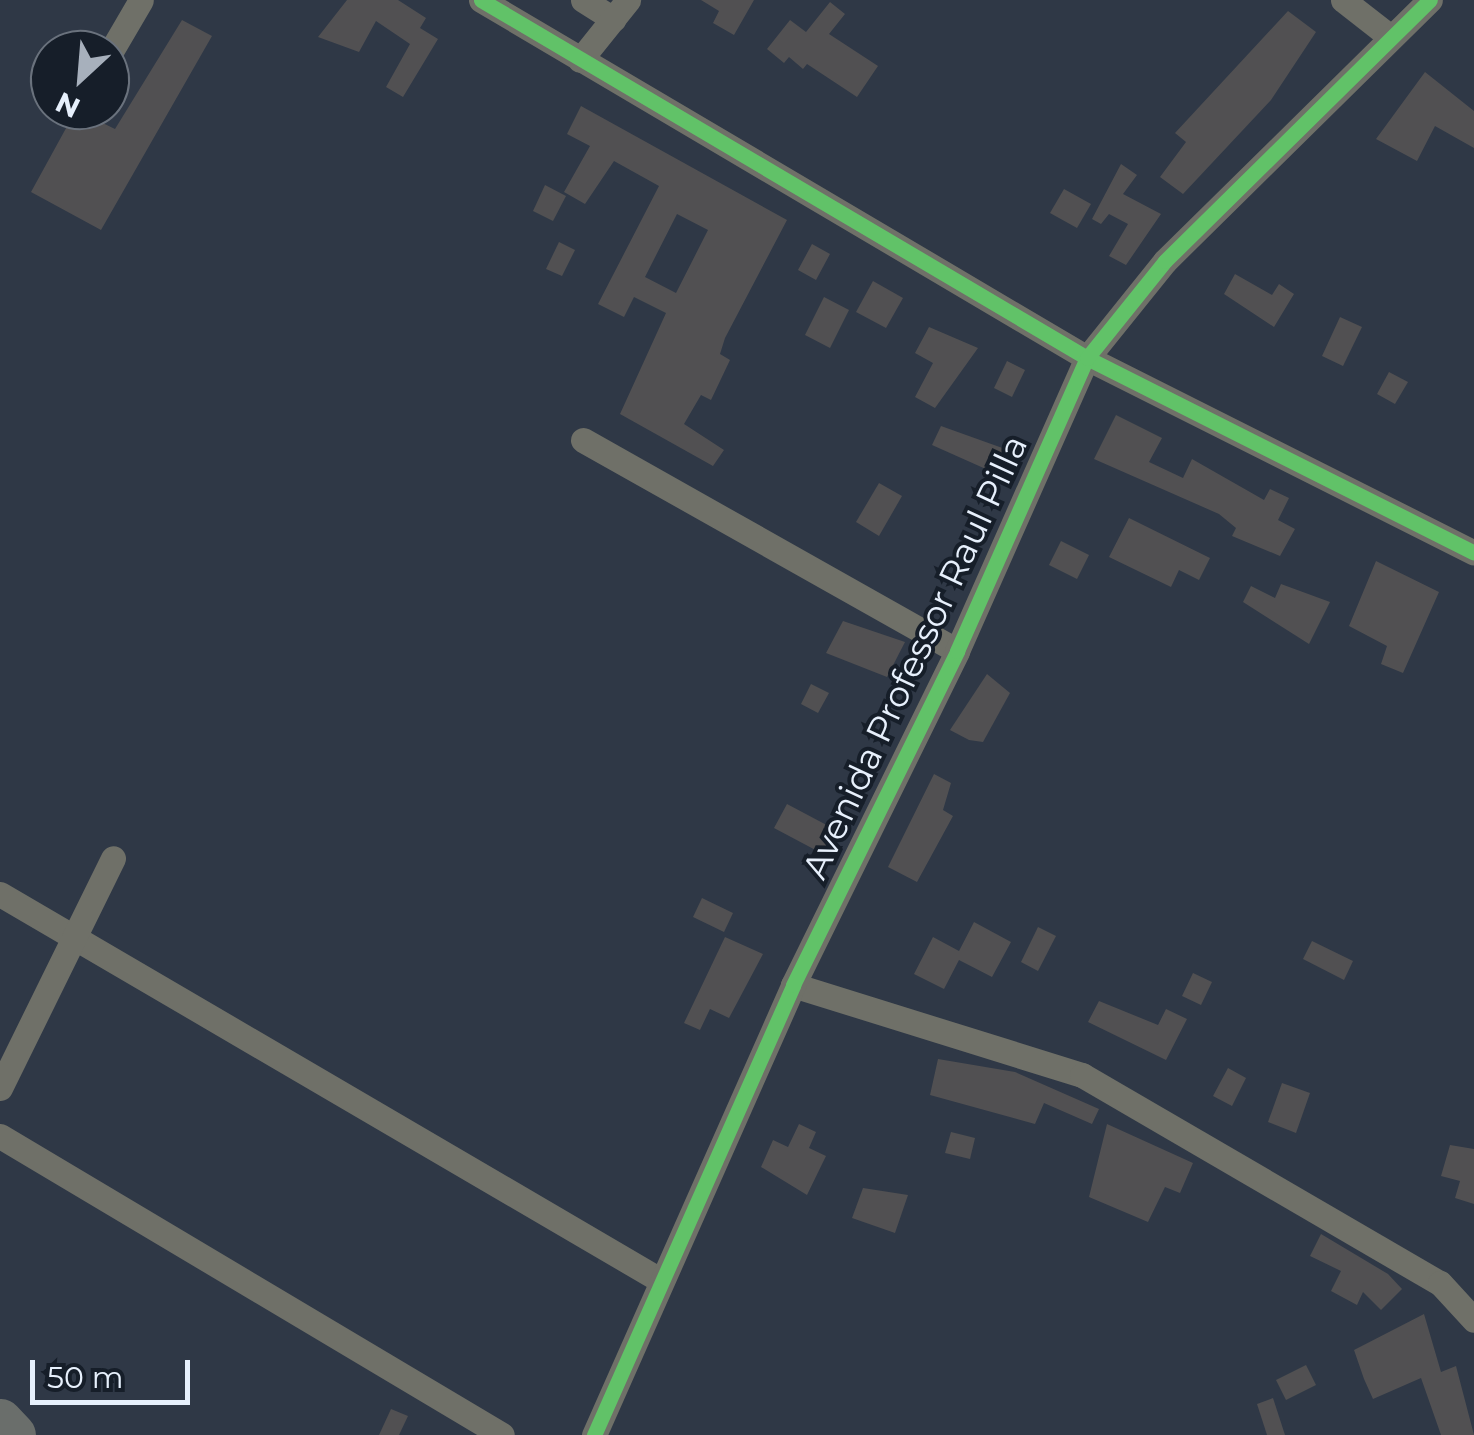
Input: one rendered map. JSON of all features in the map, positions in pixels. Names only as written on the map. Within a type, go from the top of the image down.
[{"type":"highway","points":[[0,1421],[13,1435]]},
{"type":"street","points":[[124,30],[141,0]]},
{"type":"street","points":[[481,0],[1088,358],[1474,554]]},
{"type":"street","points":[[580,60],[620,10],[583,0]]},
{"type":"street","points":[[1343,0],[1389,36]]},
{"type":"street","name":"Avenida Professor Raul Pilla","points":[[594,1435],[793,985],[957,652],[1088,358],[1165,261],[1389,36],[1430,0]]},
{"type":"street","points":[[583,440],[957,652]]},
{"type":"street","points":[[0,1088],[113,858]]},
{"type":"street","points":[[0,894],[660,1280]]},
{"type":"street","points":[[793,985],[1082,1075],[1440,1283],[1474,1320]]},
{"type":"street","points":[[0,1136],[502,1435]]},
{"type":"building","points":[[347,0],[398,0],[426,18],[420,28],[438,39],[403,97],[386,87],[410,44],[376,21],[359,52],[318,37]]},
{"type":"building","points":[[701,0],[754,0],[734,35],[713,23],[719,11]]},
{"type":"building","points":[[830,2],[845,14],[829,34],[878,66],[857,97],[807,64],[803,69],[789,57],[784,63],[767,49],[790,20],[806,32]]},
{"type":"building","points":[[1288,11],[1316,32],[1271,100],[1183,194],[1160,177],[1186,142],[1175,133]]},
{"type":"building","points":[[182,20],[212,36],[101,230],[31,192],[65,130],[130,130],[130,105]]},
{"type":"building","points":[[1425,72],[1474,111],[1474,148],[1435,126],[1417,161],[1376,139]]},
{"type":"building","points":[[581,106],[787,220],[725,338],[720,354],[730,360],[711,400],[701,395],[684,424],[724,450],[713,466],[620,414],[666,313],[634,297],[624,317],[598,304],[659,186],[614,161],[585,204],[564,192],[590,146],[567,134]],"holes":[[[677,214],[708,230],[676,293],[645,277]]]},
{"type":"building","points":[[1121,164],[1137,175],[1123,194],[1161,214],[1126,265],[1109,256],[1128,224],[1109,214],[1101,224],[1092,219]]},
{"type":"building","points":[[545,185],[566,196],[553,221],[533,211]]},
{"type":"building","points":[[1064,189],[1091,204],[1077,228],[1050,213]]},
{"type":"building","points":[[559,242],[575,250],[562,276],[546,269]]},
{"type":"building","points":[[812,244],[830,254],[816,280],[798,270]]},
{"type":"building","points":[[1235,274],[1272,295],[1279,284],[1294,294],[1274,327],[1224,294]]},
{"type":"building","points":[[873,281],[903,298],[886,328],[856,312]]},
{"type":"building","points":[[824,297],[849,310],[830,348],[805,335]]},
{"type":"building","points":[[1340,317],[1362,327],[1343,366],[1322,356]]},
{"type":"building","points":[[929,327],[978,348],[935,408],[915,397],[933,363],[915,353]]},
{"type":"building","points":[[1007,361],[1025,370],[1012,397],[994,388]]},
{"type":"building","points":[[1389,372],[1408,382],[1395,404],[1377,394]]},
{"type":"building","points":[[1116,415],[1162,438],[1149,462],[1183,478],[1192,459],[1264,500],[1270,489],[1289,498],[1278,520],[1295,529],[1280,556],[1232,536],[1236,528],[1219,514],[1094,459]]},
{"type":"building","points":[[941,426],[1008,450],[997,474],[932,445]]},
{"type":"building","points":[[879,483],[902,496],[879,536],[856,522]]},
{"type":"building","points":[[1129,518],[1210,558],[1199,580],[1179,570],[1171,587],[1109,557]]},
{"type":"building","points":[[1061,541],[1089,555],[1077,579],[1049,565]]},
{"type":"building","points":[[1376,561],[1439,592],[1403,673],[1381,664],[1387,646],[1349,626]]},
{"type":"building","points":[[1281,584],[1330,602],[1309,644],[1243,602],[1251,586],[1275,598]]},
{"type":"building","points":[[843,621],[905,642],[887,677],[826,653]]},
{"type":"building","points":[[987,674],[1010,693],[983,742],[969,740],[950,730]]},
{"type":"building","points":[[811,684],[829,693],[818,713],[801,704]]},
{"type":"building","points":[[934,774],[951,783],[943,810],[953,816],[917,882],[888,867]]},
{"type":"building","points":[[787,804],[836,830],[823,854],[774,828]]},
{"type":"building","points":[[702,898],[733,913],[724,932],[693,917]]},
{"type":"building","points":[[974,922],[1011,942],[992,977],[959,960],[944,989],[914,974],[933,937],[959,951]]},
{"type":"building","points":[[1038,927],[1056,936],[1038,971],[1021,962]]},
{"type":"building","points":[[725,937],[763,954],[729,1018],[710,1009],[700,1030],[684,1023]]},
{"type":"building","points":[[1312,941],[1353,961],[1344,980],[1303,959]]},
{"type":"building","points":[[1193,973],[1212,982],[1201,1005],[1182,996]]},
{"type":"building","points":[[1099,1001],[1158,1025],[1166,1009],[1187,1019],[1166,1060],[1088,1022]]},
{"type":"building","points":[[938,1059],[1015,1072],[1099,1109],[1092,1124],[1044,1103],[1035,1124],[930,1095]]},
{"type":"building","points":[[1228,1068],[1246,1078],[1232,1106],[1213,1096]]},
{"type":"building","points":[[1282,1083],[1310,1093],[1296,1133],[1268,1122]]},
{"type":"building","points":[[799,1124],[816,1132],[809,1148],[826,1156],[807,1195],[761,1167],[773,1140],[788,1147]]},
{"type":"building","points":[[1107,1124],[1193,1163],[1180,1193],[1165,1187],[1148,1222],[1089,1197]]},
{"type":"building","points":[[951,1132],[975,1138],[970,1159],[945,1153]]},
{"type":"building","points":[[1450,1145],[1474,1149],[1474,1204],[1455,1198],[1460,1181],[1441,1176]]},
{"type":"building","points":[[863,1188],[908,1195],[895,1233],[852,1218]]},
{"type":"building","points":[[1321,1234],[1388,1274],[1402,1289],[1381,1310],[1363,1292],[1357,1305],[1331,1291],[1341,1271],[1310,1256]]},
{"type":"building","points":[[1424,1314],[1441,1372],[1456,1366],[1474,1435],[1441,1435],[1421,1378],[1373,1399],[1364,1379],[1354,1350]]},
{"type":"building","points":[[1306,1365],[1316,1385],[1286,1400],[1276,1380]]},
{"type":"building","points":[[1273,1398],[1285,1435],[1267,1435],[1257,1404]]},
{"type":"building","points":[[391,1409],[408,1416],[399,1435],[379,1435]]},
{"type":"cycle path","points":[[481,0],[1087,358],[1474,553]]},
{"type":"cycle path","points":[[594,1435],[793,985],[957,651],[1087,358],[1165,261],[1430,0]]}]
